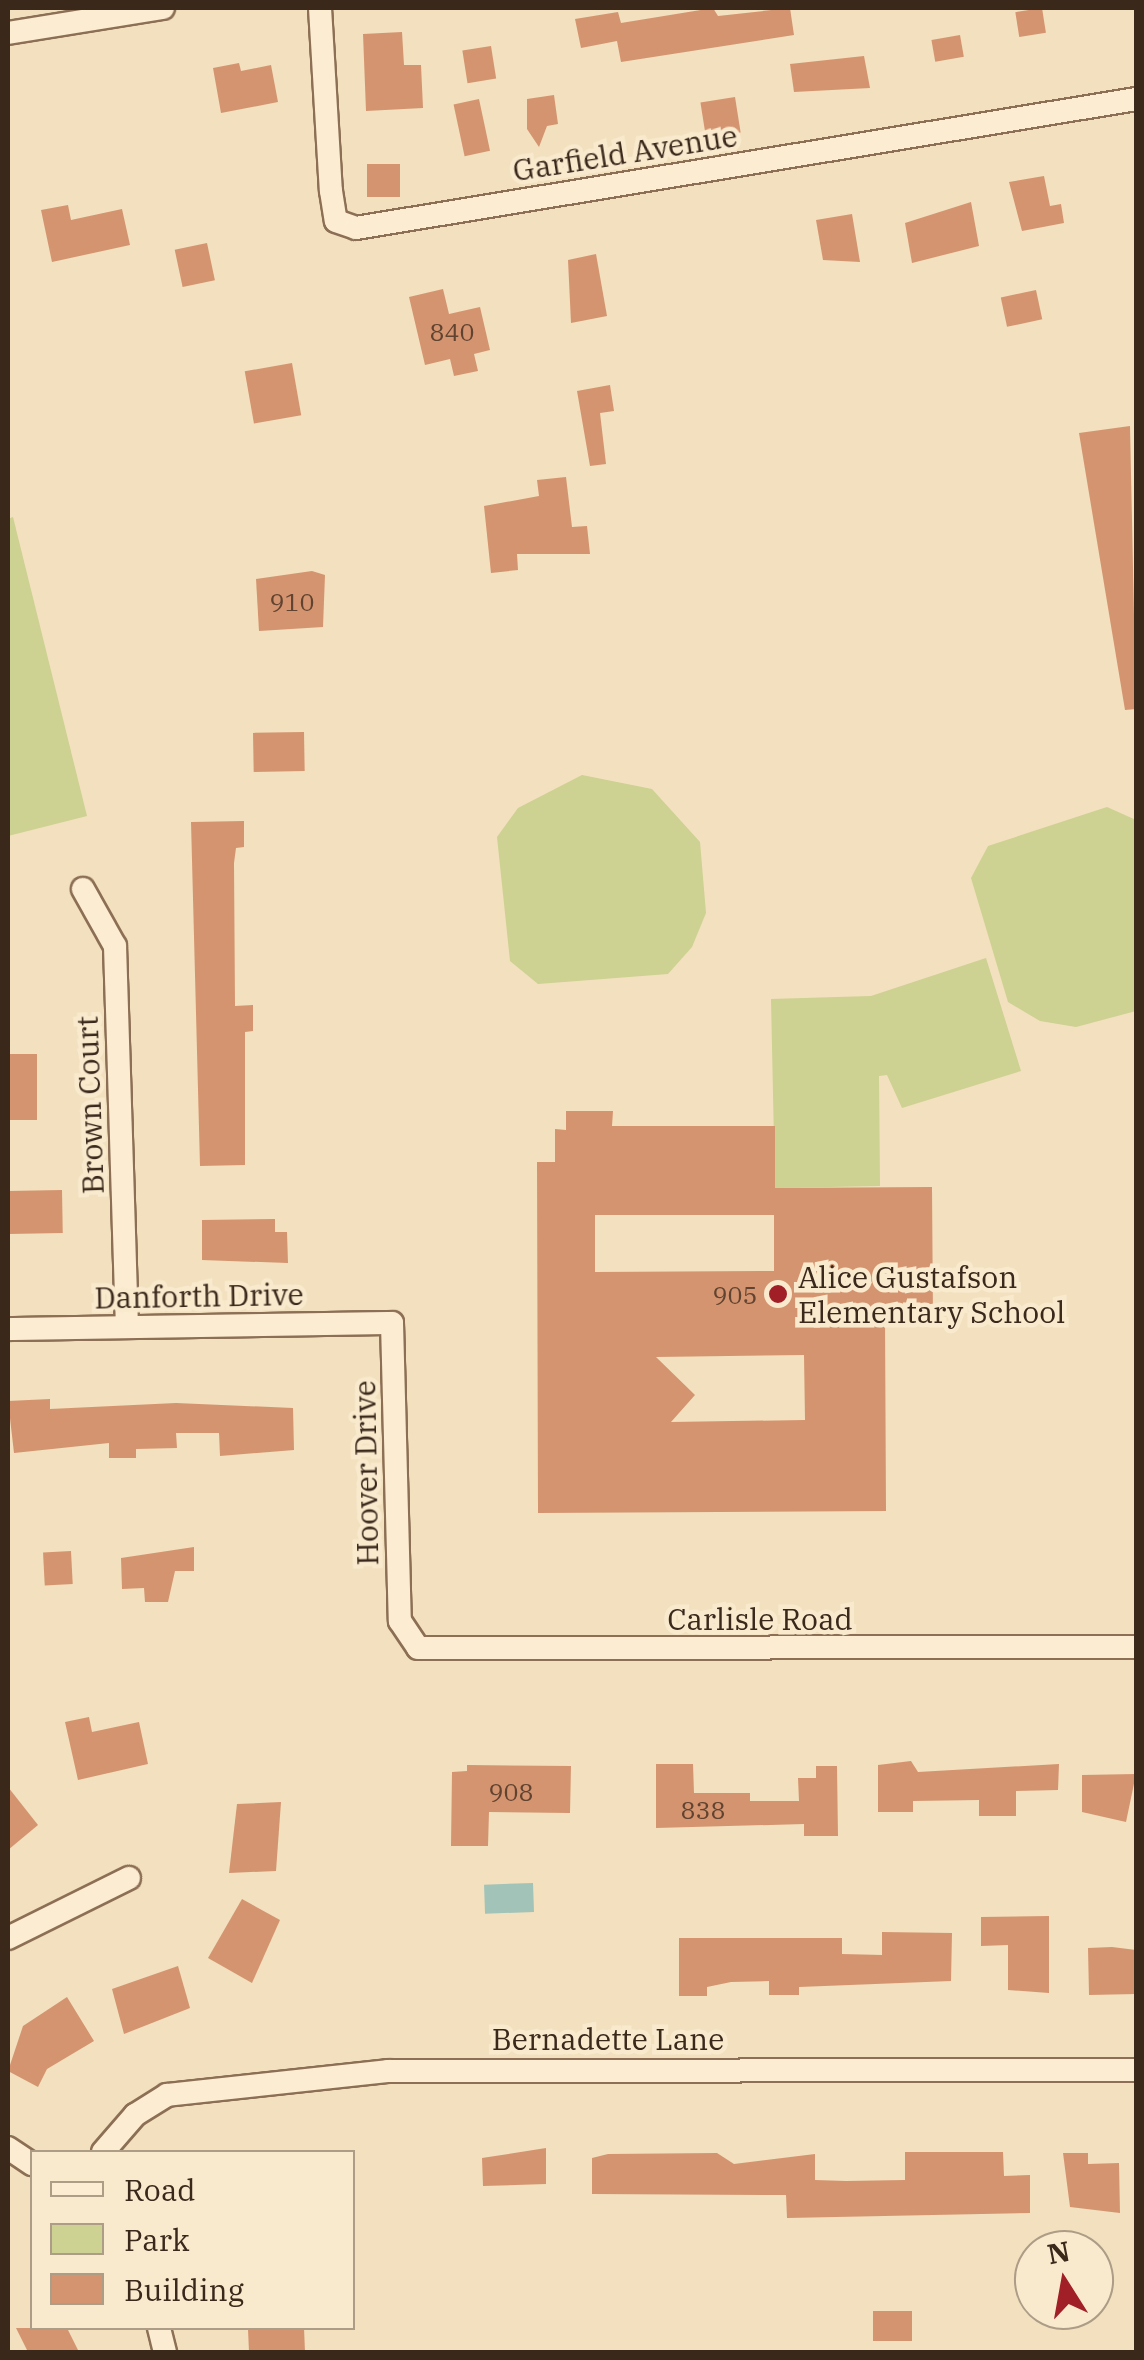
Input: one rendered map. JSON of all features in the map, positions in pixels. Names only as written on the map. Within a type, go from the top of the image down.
[{"type":"street","points":[[8,32],[163,8]]},
{"type":"street","name":"Garfield Avenue","points":[[320,8],[330,191],[336,221],[356,228],[1136,99]]},
{"type":"street","name":"Brown Court","points":[[83,889],[116,946],[128,1327]]},
{"type":"street","name":"Danforth Drive","points":[[8,1329],[392,1323]]},
{"type":"street","name":"Hoover Drive","points":[[392,1323],[400,1621]]},
{"type":"street","name":"Carlisle Road","points":[[400,1621],[409,1643],[428,1651],[1136,1648]]},
{"type":"street","points":[[8,1938],[129,1878]]},
{"type":"street","name":"Bernadette Lane","points":[[105,2150],[135,2115],[167,2095],[388,2071],[1136,2070]]},
{"type":"street","points":[[8,2148],[30,2163]]},
{"type":"green space","points":[[13,517],[87,816],[8,836],[8,519]]},
{"type":"green space","points":[[582,775],[652,789],[700,842],[706,913],[692,947],[668,974],[538,984],[510,961],[497,837],[518,808]]},
{"type":"green space","points":[[1107,807],[1136,820],[1136,1011],[1076,1027],[1040,1021],[1008,1002],[971,878],[988,846]]},
{"type":"green space","points":[[986,958],[1021,1071],[902,1108],[887,1075],[879,1076],[880,1186],[775,1188],[771,999],[871,996]]},
{"type":"water","points":[[533,1883],[534,1912],[485,1914],[484,1885]]},
{"type":"building","points":[[713,8],[718,16],[790,8],[794,35],[621,62],[617,41],[581,48],[575,19],[618,12],[621,23]]},
{"type":"building","points":[[1042,8],[1046,33],[1019,37],[1015,12]]},
{"type":"building","points":[[402,32],[404,65],[421,65],[423,108],[366,111],[363,34]]},
{"type":"building","points":[[960,35],[964,57],[935,62],[931,40]]},
{"type":"building","points":[[491,46],[496,79],[468,83],[462,51]]},
{"type":"building","points":[[864,56],[870,88],[794,92],[790,64]]},
{"type":"building","points":[[239,63],[241,71],[271,65],[278,102],[221,113],[213,68]]},
{"type":"building","points":[[554,95],[558,124],[547,126],[539,147],[527,129],[527,99]]},
{"type":"building","points":[[735,97],[741,133],[706,138],[700,102]]},
{"type":"building","points":[[479,99],[490,151],[465,156],[454,104]]},
{"type":"building","points":[[367,164],[400,164],[400,197],[367,197]]},
{"type":"building","points":[[1044,176],[1050,206],[1061,204],[1064,223],[1022,231],[1009,182]]},
{"type":"building","points":[[971,202],[979,246],[912,263],[905,223]]},
{"type":"building","points":[[68,205],[71,220],[122,209],[130,245],[52,262],[41,210]]},
{"type":"building","points":[[852,214],[860,262],[823,260],[816,220]]},
{"type":"building","points":[[207,243],[215,280],[183,287],[175,250]]},
{"type":"building","points":[[596,254],[607,316],[571,323],[568,260]]},
{"type":"building","points":[[443,289],[449,314],[480,307],[490,350],[474,354],[478,371],[454,376],[450,359],[425,365],[409,297]]},
{"type":"building","points":[[1036,290],[1042,319],[1007,327],[1001,297]]},
{"type":"building","points":[[292,363],[301,415],[254,424],[245,371]]},
{"type":"building","points":[[610,385],[614,411],[600,413],[606,464],[590,466],[577,391]]},
{"type":"building","points":[[1130,426],[1136,709],[1125,710],[1079,433]]},
{"type":"building","points":[[566,477],[572,527],[587,526],[590,554],[517,554],[518,570],[491,573],[484,506],[539,496],[537,480]]},
{"type":"building","points":[[312,571],[325,575],[323,627],[259,631],[256,579]]},
{"type":"building","points":[[304,732],[305,771],[254,772],[253,733]]},
{"type":"building","points":[[244,821],[244,847],[236,848],[234,863],[235,1006],[253,1005],[253,1031],[245,1032],[245,1165],[200,1166],[191,822]]},
{"type":"building","points":[[8,1054],[37,1054],[37,1120],[8,1120]]},
{"type":"building","points":[[566,1111],[613,1111],[612,1126],[775,1126],[775,1188],[932,1187],[933,1319],[885,1319],[886,1511],[538,1513],[537,1162],[555,1162],[555,1129],[566,1130]],"holes":[[[595,1215],[774,1215],[774,1271],[595,1272]],[[804,1355],[805,1420],[671,1422],[695,1395],[656,1357]]]},
{"type":"building","points":[[62,1190],[63,1233],[9,1234],[8,1191]]},
{"type":"building","points":[[275,1219],[275,1232],[287,1232],[288,1263],[202,1260],[202,1220]]},
{"type":"building","points":[[50,1399],[50,1409],[176,1403],[293,1408],[294,1450],[220,1456],[219,1433],[176,1433],[177,1448],[136,1449],[136,1458],[109,1458],[109,1443],[14,1453],[8,1401]]},
{"type":"building","points":[[194,1547],[194,1571],[175,1571],[168,1602],[145,1602],[144,1588],[122,1589],[121,1558]]},
{"type":"building","points":[[71,1551],[73,1584],[45,1585],[43,1552]]},
{"type":"building","points":[[89,1717],[92,1732],[139,1722],[148,1764],[78,1780],[65,1722]]},
{"type":"building","points":[[911,1761],[918,1772],[1059,1764],[1058,1790],[1016,1791],[1016,1816],[979,1816],[979,1800],[913,1801],[913,1812],[878,1812],[878,1765]]},
{"type":"building","points":[[656,1764],[693,1764],[694,1793],[750,1793],[750,1801],[799,1801],[798,1778],[816,1778],[816,1766],[837,1766],[838,1836],[804,1836],[804,1824],[656,1828]]},
{"type":"building","points":[[467,1765],[571,1766],[570,1813],[489,1812],[488,1846],[451,1846],[452,1772],[467,1771]]},
{"type":"building","points":[[1136,1774],[1126,1822],[1082,1812],[1082,1775]]},
{"type":"building","points":[[8,1787],[38,1825],[8,1850]]},
{"type":"building","points":[[281,1802],[276,1871],[229,1873],[237,1804]]},
{"type":"building","points":[[242,1899],[280,1920],[252,1983],[208,1958]]},
{"type":"building","points":[[1049,1916],[1049,1993],[1008,1990],[1008,1945],[981,1946],[981,1917]]},
{"type":"building","points":[[882,1932],[952,1933],[951,1981],[799,1987],[799,1995],[769,1995],[769,1981],[731,1982],[707,1987],[707,1996],[679,1996],[679,1938],[842,1938],[842,1954],[882,1955]]},
{"type":"building","points":[[1088,1948],[1136,1950],[1136,1994],[1089,1995]]},
{"type":"building","points":[[178,1966],[190,2008],[124,2034],[112,1989]]},
{"type":"building","points":[[67,1997],[94,2041],[47,2069],[38,2087],[8,2071],[23,2026]]},
{"type":"building","points":[[546,2148],[546,2184],[483,2186],[482,2158]]},
{"type":"building","points":[[905,2152],[1003,2152],[1004,2176],[1030,2175],[1030,2213],[787,2218],[786,2195],[592,2194],[592,2158],[608,2154],[717,2153],[734,2164],[815,2154],[815,2180],[846,2181],[905,2180]]},
{"type":"building","points":[[1063,2153],[1088,2153],[1088,2164],[1119,2163],[1120,2213],[1070,2207]]},
{"type":"building","points":[[873,2311],[912,2311],[912,2341],[873,2341]]},
{"type":"building","points":[[16,2328],[68,2330],[79,2352],[28,2352]]},
{"type":"building","points":[[248,2330],[304,2330],[305,2352],[249,2352]]},
{"type":"place","name":"Alice Gustafson Elementary School","points":[[778,1294]]}]
